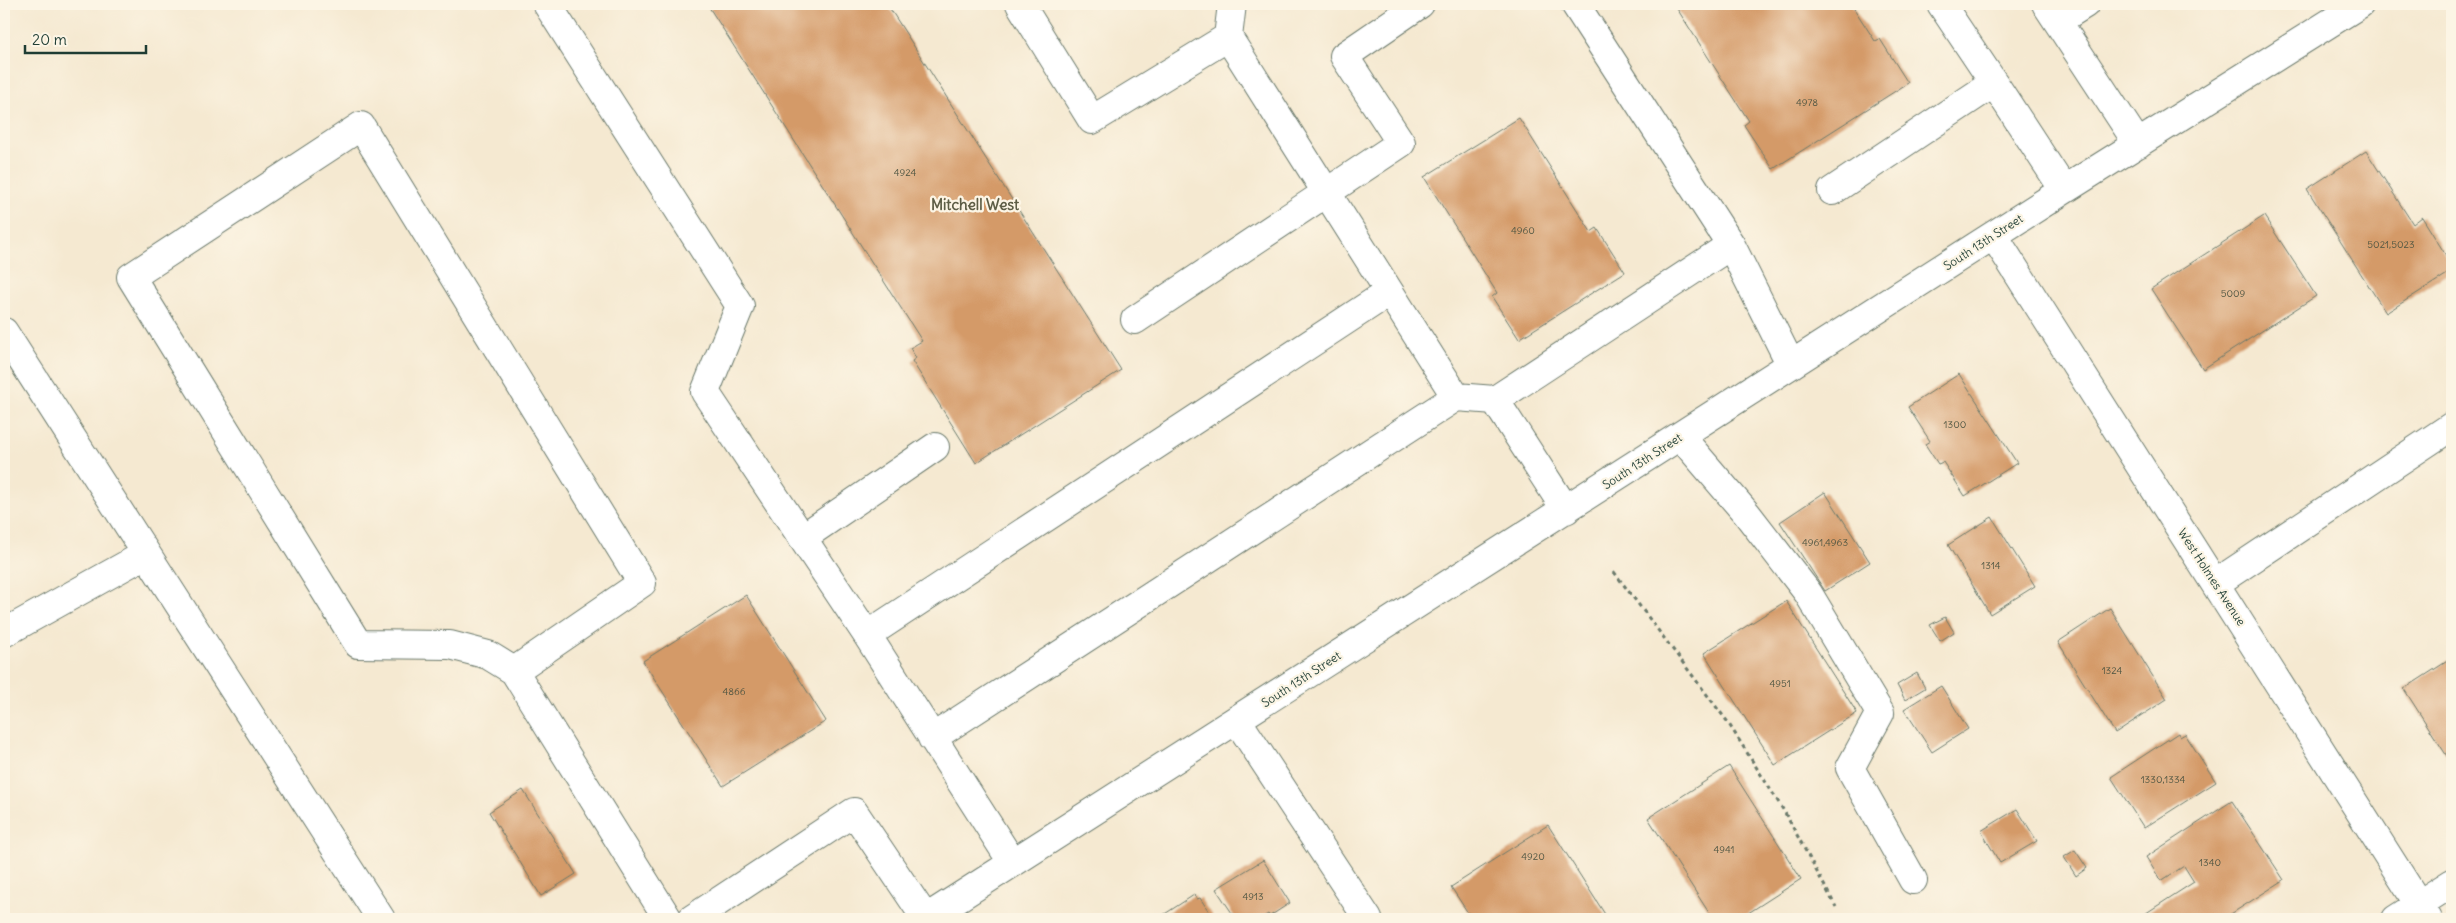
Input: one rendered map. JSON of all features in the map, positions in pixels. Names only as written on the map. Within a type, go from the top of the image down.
[{"type":"street","points":[[547,4],[740,306],[705,392],[867,635],[1012,862]]},
{"type":"street","points":[[1020,4],[1092,120],[1228,36]]},
{"type":"street","points":[[1232,4],[1228,36],[1456,397]]},
{"type":"street","points":[[1134,320],[1401,143],[1344,56],[1420,4]]},
{"type":"street","points":[[1575,4],[1731,245],[1791,365]]},
{"type":"street","points":[[1941,4],[2064,190]]},
{"type":"street","points":[[2085,4],[2052,12],[2138,144]]},
{"type":"street","name":"South 13th Street","points":[[925,919],[1681,437],[2064,190],[2360,4]]},
{"type":"street","points":[[1832,191],[1994,83]]},
{"type":"street","points":[[514,671],[642,583],[360,126],[131,277],[358,644],[450,645],[488,655],[514,671],[668,919]]},
{"type":"street","name":"West Holmes Avenue","points":[[1994,236],[2424,912]]},
{"type":"street","points":[[932,738],[1456,397],[1495,400],[1731,245]]},
{"type":"street","points":[[867,635],[1389,292]]},
{"type":"street","points":[[4,332],[381,919]]},
{"type":"street","points":[[1495,400],[1566,510]]},
{"type":"street","points":[[2216,583],[2452,426]]},
{"type":"street","points":[[1681,437],[1747,514],[1808,592],[1880,713],[1850,768],[1913,880]]},
{"type":"street","points":[[802,538],[935,447]]},
{"type":"street","points":[[4,633],[146,554]]},
{"type":"street","points":[[1237,720],[1368,919]]},
{"type":"street","points":[[692,919],[854,812],[925,919]]},
{"type":"street","points":[[2396,919],[2424,912],[2452,883]]},
{"type":"path","points":[[1614,572],[1727,721],[1784,811],[1836,907]]},
{"type":"building","points":[[707,4],[887,4],[1121,370],[976,463],[912,361],[916,358],[910,348],[922,341]]},
{"type":"building","points":[[1674,4],[1851,4],[1875,41],[1880,39],[1908,83],[1773,169],[1744,125],[1749,121]]},
{"type":"building","points":[[1519,118],[1591,232],[1597,228],[1625,272],[1519,339],[1492,297],[1497,293],[1424,177]]},
{"type":"building","points":[[2366,151],[2413,224],[2422,217],[2452,265],[2452,271],[2386,313],[2307,189]]},
{"type":"building","points":[[2264,216],[2316,296],[2203,369],[2151,289]]},
{"type":"building","points":[[1959,374],[2017,463],[1965,496],[1943,462],[1938,464],[1925,444],[1930,441],[1908,407]]},
{"type":"building","points":[[1825,492],[1870,562],[1825,591],[1780,522]]},
{"type":"building","points":[[1992,517],[2035,586],[1990,614],[1948,545]]},
{"type":"building","points":[[746,595],[826,721],[723,786],[643,661]]},
{"type":"building","points":[[1786,601],[1857,713],[1775,765],[1704,653]]},
{"type":"building","points":[[2110,608],[2167,699],[2115,733],[2058,642]]},
{"type":"building","points":[[1945,617],[1954,632],[1940,641],[1930,625]]},
{"type":"building","points":[[2452,658],[2452,764],[2404,689]]},
{"type":"building","points":[[1917,673],[1925,688],[1905,700],[1897,685]]},
{"type":"building","points":[[1941,686],[1968,729],[1932,752],[1904,709]]},
{"type":"building","points":[[2178,733],[2180,737],[2185,734],[2216,782],[2144,828],[2111,777]]},
{"type":"building","points":[[1729,766],[1801,879],[1739,919],[1713,919],[1648,818]]},
{"type":"building","points":[[523,790],[576,874],[541,896],[489,812]]},
{"type":"building","points":[[2232,801],[2284,880],[2223,919],[2137,919],[2194,882],[2184,866],[2161,881],[2146,857]]},
{"type":"building","points":[[2017,809],[2037,841],[2000,863],[1981,831]]},
{"type":"building","points":[[1548,825],[1608,919],[1472,919],[1451,887]]},
{"type":"building","points":[[2075,850],[2087,868],[2076,876],[2064,857]]},
{"type":"building","points":[[1263,860],[1290,903],[1270,916],[1268,914],[1260,919],[1236,919],[1216,889]]},
{"type":"building","points":[[1194,895],[1197,899],[1200,898],[1214,919],[1157,919]]},
{"type":"district","name":"Mitchell West","points":[[975,204]]}]
